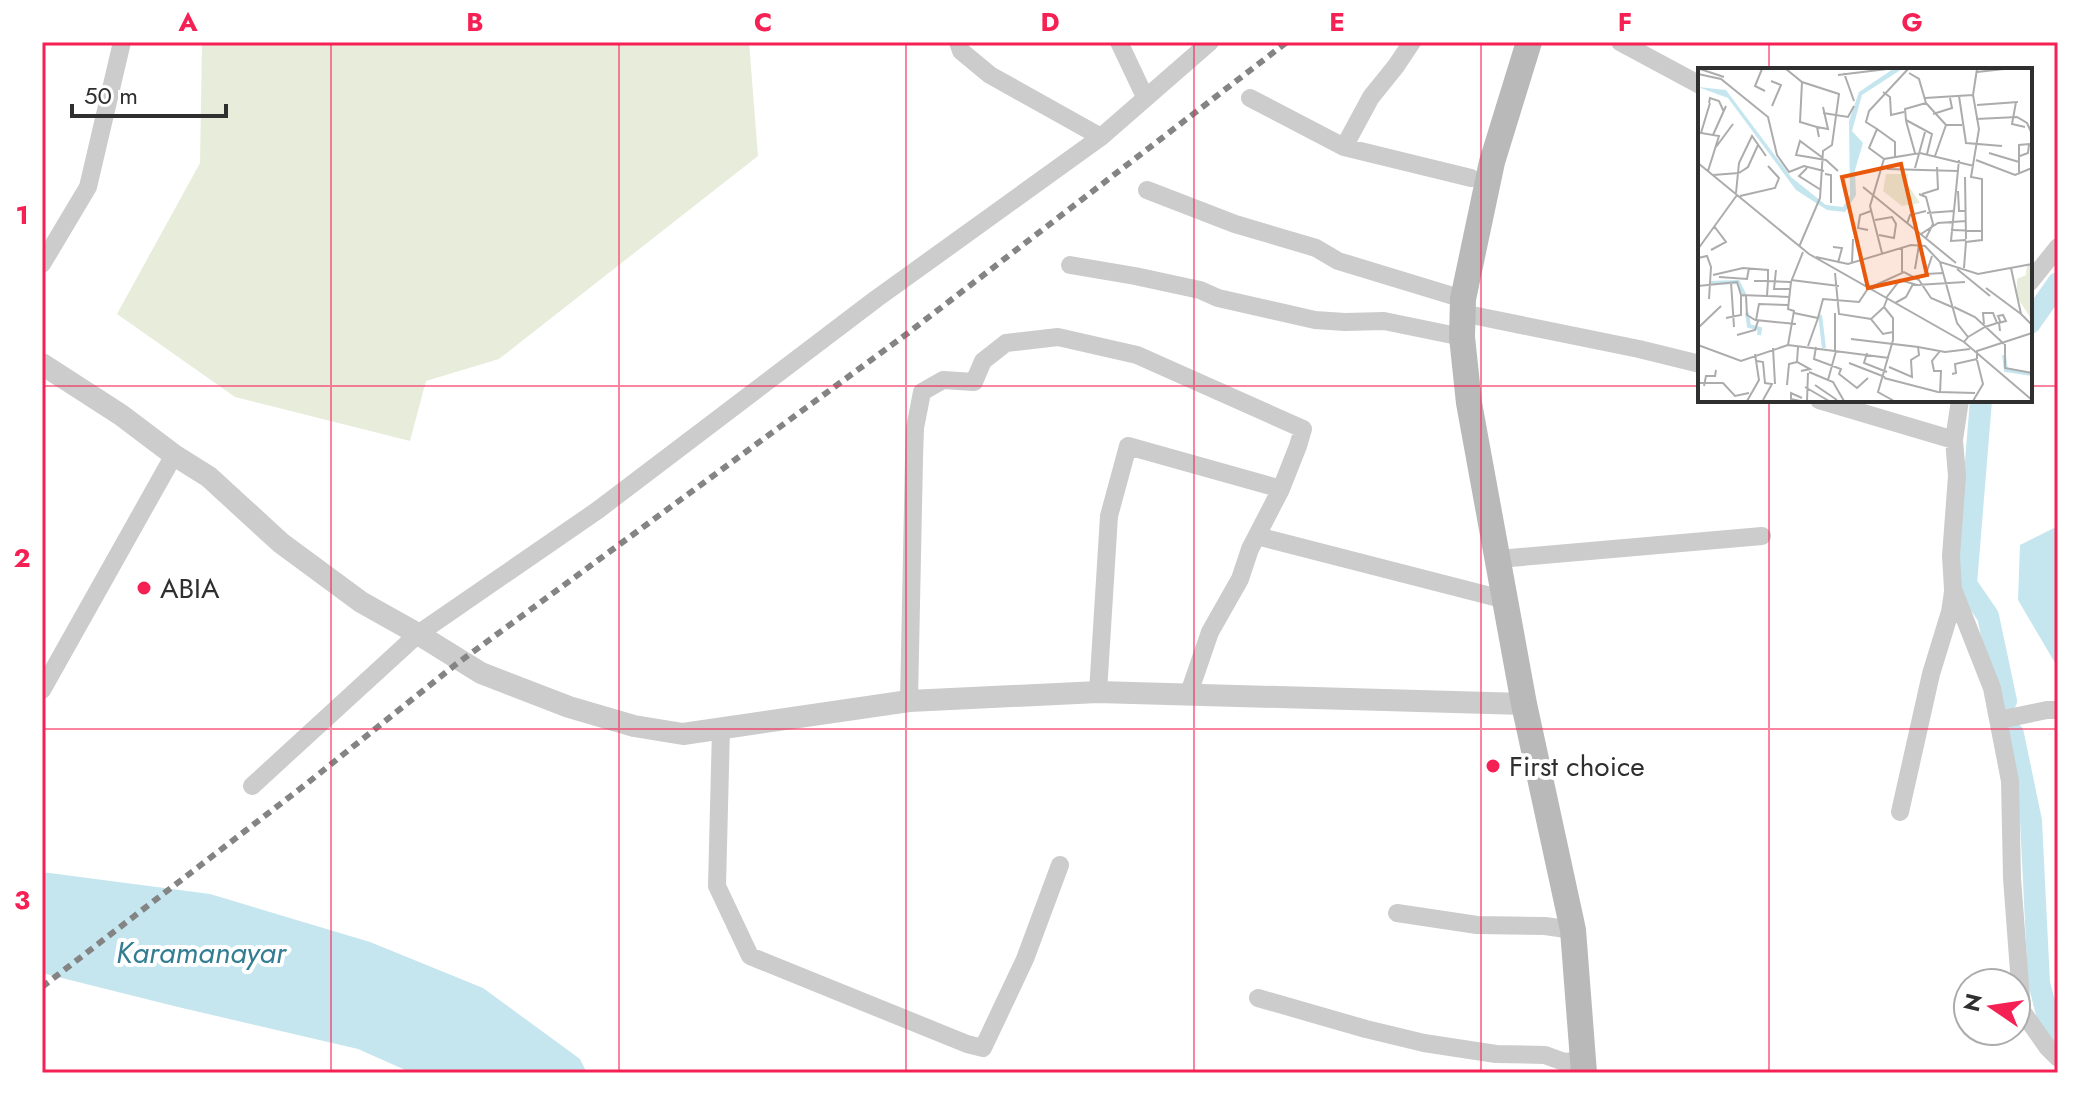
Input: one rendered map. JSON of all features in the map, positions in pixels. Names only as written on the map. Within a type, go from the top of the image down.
[{"type":"main road","points":[[1528,43],[1492,162],[1463,316],[1469,403],[1524,704],[1573,930],[1584,1067]]},
{"type":"street","points":[[42,264],[88,187],[122,42]]},
{"type":"street","points":[[958,42],[961,51],[990,75],[1101,137]]},
{"type":"street","points":[[1119,42],[1145,97]]},
{"type":"street","points":[[252,786],[418,634],[598,510],[876,299],[1101,137],[1210,42]]},
{"type":"street","points":[[1344,147],[1371,97],[1412,42]]},
{"type":"street","points":[[1620,42],[1698,84]]},
{"type":"street","points":[[1250,98],[1344,147],[1471,178]]},
{"type":"street","points":[[1147,190],[1235,224],[1316,248],[1338,261],[1463,316],[1639,349],[1698,364]]},
{"type":"street","points":[[2032,280],[2058,247]]},
{"type":"street","points":[[1070,265],[1200,290],[1218,298],[1315,320],[1384,321],[1463,316]]},
{"type":"street","points":[[909,701],[915,428],[922,392],[943,380],[974,382],[983,361],[1006,343],[1058,337],[1137,355],[1303,429],[1281,489],[1240,579],[1210,632],[1189,693]]},
{"type":"street","points":[[42,364],[209,477],[281,543],[361,602],[481,673],[569,707],[634,726],[683,734],[909,701],[1098,692],[1524,704]]},
{"type":"street","points":[[1826,402],[1954,440]]},
{"type":"street","points":[[1900,812],[1931,674],[1950,612],[1957,476],[1954,440],[1960,402]]},
{"type":"street","points":[[1098,692],[1109,516],[1128,446],[1281,489]]},
{"type":"street","points":[[42,690],[174,455]]},
{"type":"street","points":[[1257,536],[1506,600]]},
{"type":"street","points":[[1499,559],[1762,536]]},
{"type":"street","points":[[1953,589],[1992,688],[2010,781],[2012,878],[2022,1011],[2058,1058]]},
{"type":"street","points":[[1999,720],[2058,710]]},
{"type":"street","points":[[721,729],[717,886],[750,956],[967,1044],[983,1048],[1025,959],[1060,865]]},
{"type":"street","points":[[1397,913],[1477,925],[1545,926],[1573,930]]},
{"type":"street","points":[[1258,998],[1424,1043],[1496,1054],[1545,1055],[1584,1067]]},
{"type":"green space","points":[[202,42],[749,42],[758,156],[499,359],[426,381],[410,441],[235,397],[117,314],[200,163]]},
{"type":"water","points":[[2058,526],[2058,668],[2018,600],[2020,545]]},
{"type":"water","name":"Karamanayar","points":[[42,872],[210,894],[370,942],[483,988],[580,1059],[587,1073],[412,1073],[358,1049],[42,973]]},
{"type":"waterway","points":[[2032,320],[2058,283]]},
{"type":"waterway","points":[[1981,402],[1966,584],[1988,616],[2006,701]]},
{"type":"waterway","points":[[2013,734],[2031,821],[2039,983],[2050,1025],[2058,1033]]},
{"type":"railway","points":[[42,987],[305,785],[455,665],[908,333],[1287,42]]},
{"type":"place","name":"ABIA","points":[[144,588]]},
{"type":"place","name":"First choice","points":[[1493,766]]}]
